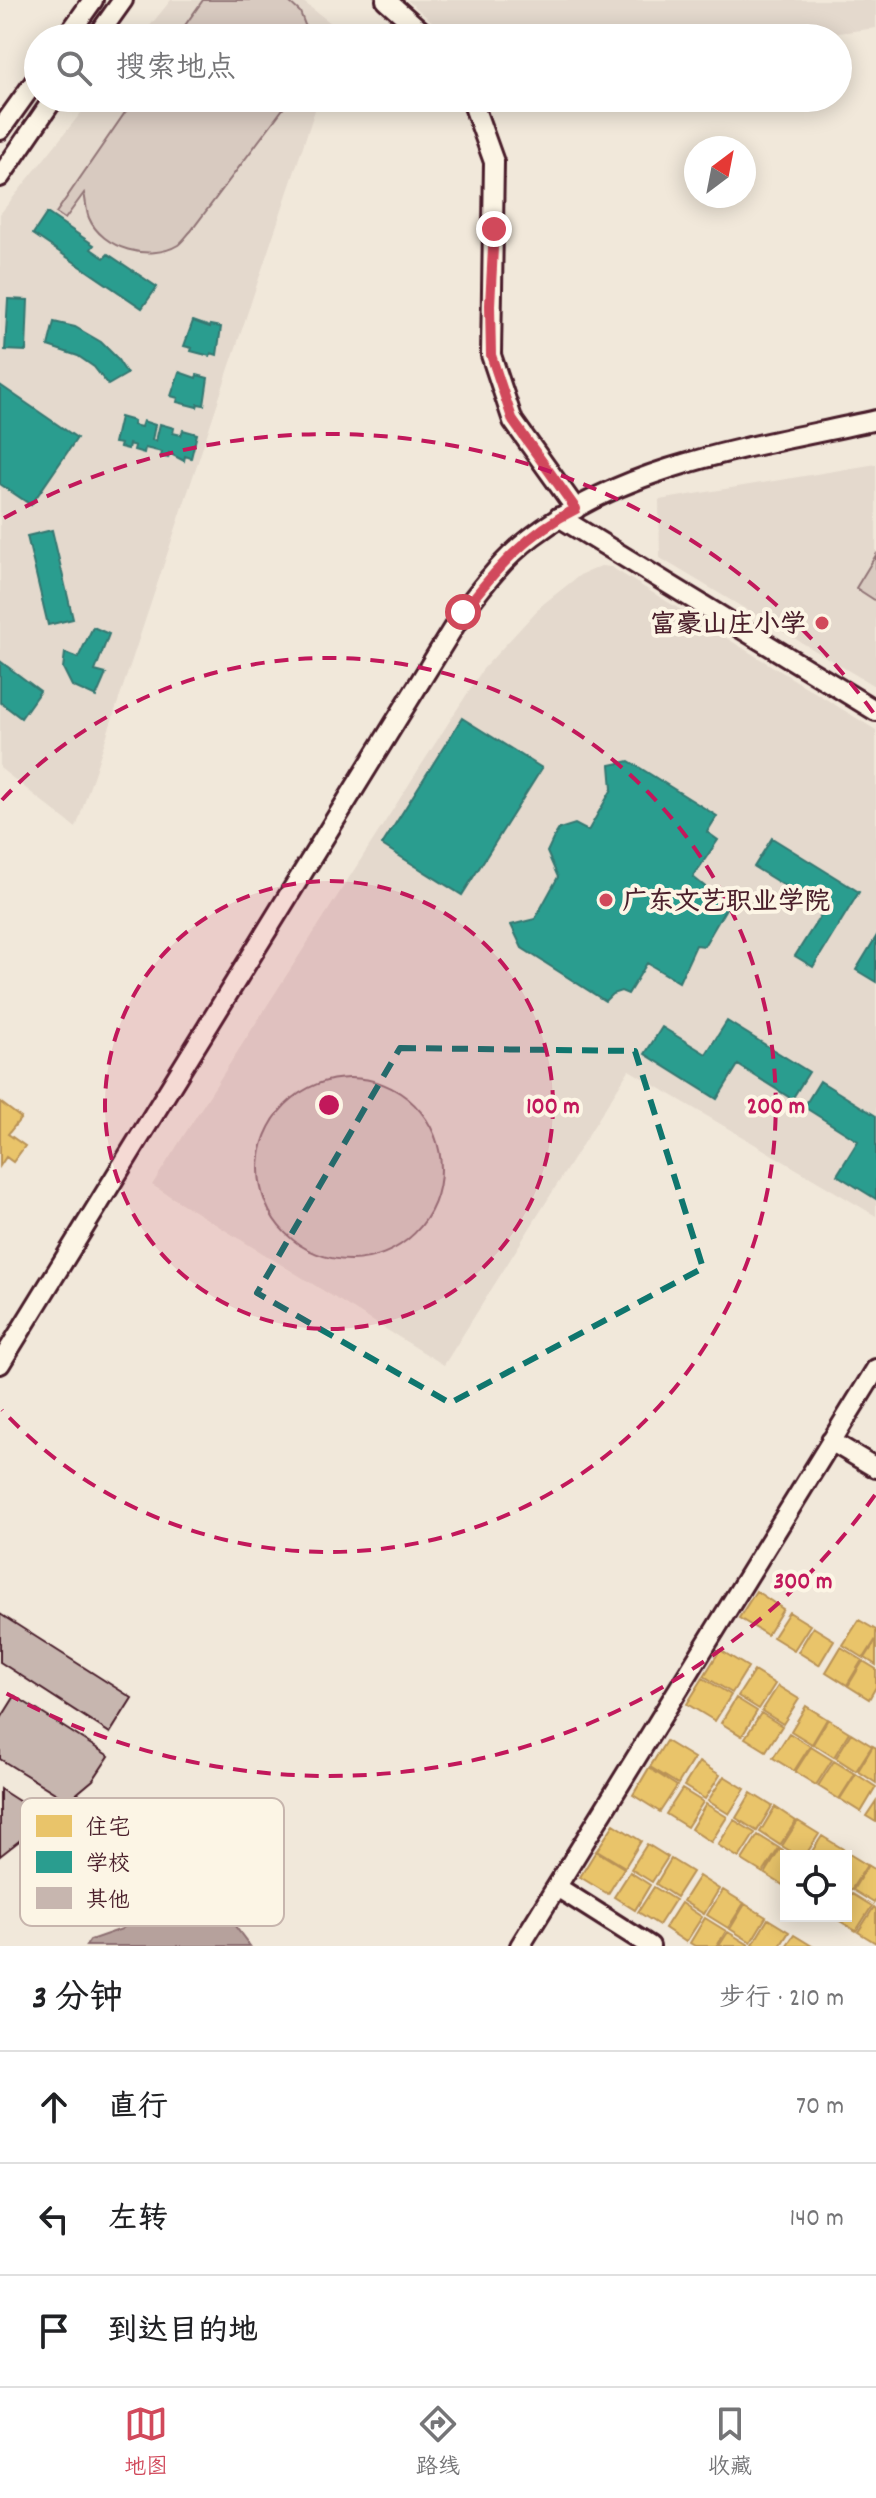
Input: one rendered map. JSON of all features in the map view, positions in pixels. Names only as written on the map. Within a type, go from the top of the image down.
[{"type":"street","points":[[76,24],[93,0]]},
{"type":"street","points":[[106,24],[123,0]]},
{"type":"street","points":[[386,0],[413,24]]},
{"type":"street","points":[[0,130],[24,97]]},
{"type":"street","points":[[0,177],[44,112]]},
{"type":"street","points":[[476,112],[494,162],[491,355],[513,421],[568,513],[876,711]]},
{"type":"street","points":[[0,1364],[463,612],[510,556],[568,513],[676,465],[876,420]]},
{"type":"street","points":[[520,1946],[876,1369]]},
{"type":"street","points":[[831,1441],[876,1468]]},
{"type":"street","points":[[557,1887],[650,1946]]},
{"type":"highlighted area","points":[[400,1048],[635,1051],[703,1268],[450,1403],[257,1293]]},
{"type":"shaded area","points":[[171,0],[301,0],[332,24],[151,24]]},
{"type":"shaded area","points":[[203,0],[287,0],[300,12],[305,24],[186,24]]},
{"type":"shaded area","points":[[407,0],[876,0],[876,28],[852,31],[852,24],[435,24]]},
{"type":"shaded area","points":[[82,112],[314,112],[76,828],[0,768],[0,214]]},
{"type":"shaded area","points":[[125,112],[280,112],[191,231],[178,245],[167,250],[128,250],[104,238],[89,218],[84,193],[65,219],[56,213]]},
{"type":"shaded area","name":"富豪山庄小学","points":[[876,464],[876,687],[660,558],[659,500]]},
{"type":"shaded area","points":[[876,555],[876,601],[856,588]]},
{"type":"shaded area","name":"广东文艺职业学院","points":[[601,566],[611,567],[876,730],[876,1216],[629,1070],[444,1365],[152,1185],[483,669],[542,605],[580,575]]},
{"type":"shaded area","points":[[350,1078],[368,1079],[385,1085],[415,1104],[434,1134],[440,1151],[440,1187],[434,1204],[415,1234],[385,1253],[368,1259],[350,1260],[332,1259],[315,1253],[285,1234],[266,1204],[260,1187],[259,1169],[260,1151],[266,1134],[285,1104],[315,1085],[332,1079]]},
{"type":"shaded area","points":[[125,1926],[235,1926],[250,1946],[86,1946],[90,1940]]},
{"type":"building: 住宅","points":[[0,1102],[21,1118],[8,1134],[25,1146],[13,1162],[6,1157],[0,1166]]},
{"type":"building: 住宅","points":[[756,1591],[783,1609],[767,1635],[739,1618]]},
{"type":"building: 住宅","points":[[789,1612],[810,1625],[794,1650],[773,1637]]},
{"type":"building: 住宅","points":[[859,1620],[876,1630],[876,1639],[864,1658],[843,1645]]},
{"type":"building: 住宅","points":[[813,1627],[834,1640],[819,1665],[798,1652]]},
{"type":"building: 住宅","points":[[876,1641],[876,1665],[865,1658]]},
{"type":"building: 住宅","points":[[841,1647],[862,1660],[847,1685],[826,1672]]},
{"type":"building: 住宅","points":[[720,1650],[748,1667],[732,1693],[704,1676]]},
{"type":"building: 住宅","points":[[863,1661],[876,1669],[876,1687],[869,1699],[848,1686]]},
{"type":"building: 住宅","points":[[754,1671],[775,1684],[759,1709],[738,1696]]},
{"type":"building: 住宅","points":[[703,1678],[731,1695],[715,1721],[687,1704]]},
{"type":"building: 住宅","points":[[778,1686],[799,1699],[783,1724],[762,1711]]},
{"type":"building: 住宅","points":[[736,1698],[757,1711],[742,1736],[721,1723]]},
{"type":"building: 住宅","points":[[806,1706],[827,1719],[812,1744],[791,1731]]},
{"type":"building: 住宅","points":[[761,1713],[782,1726],[766,1751],[745,1738]]},
{"type":"building: 住宅","points":[[828,1719],[849,1732],[834,1757],[813,1744]]},
{"type":"building: 住宅","points":[[789,1733],[810,1746],[794,1771],[773,1758]]},
{"type":"building: 住宅","points":[[851,1733],[872,1746],[856,1771],[836,1758]]},
{"type":"building: 住宅","points":[[666,1741],[694,1758],[678,1784],[650,1767]]},
{"type":"building: 住宅","points":[[873,1746],[876,1748],[876,1783],[858,1771]]},
{"type":"building: 住宅","points":[[811,1747],[832,1760],[816,1785],[795,1772]]},
{"type":"building: 住宅","points":[[834,1761],[855,1774],[839,1799],[818,1786]]},
{"type":"building: 住宅","points":[[699,1762],[720,1775],[705,1799],[684,1786]]},
{"type":"building: 住宅","points":[[649,1768],[677,1786],[660,1812],[633,1795]]},
{"type":"building: 住宅","points":[[856,1774],[876,1787],[861,1812],[840,1799]]},
{"type":"building: 住宅","points":[[724,1776],[745,1789],[729,1814],[708,1801]]},
{"type":"building: 住宅","points":[[682,1789],[703,1802],[687,1827],[666,1814]]},
{"type":"building: 住宅","points":[[751,1793],[772,1806],[757,1831],[736,1818]]},
{"type":"building: 住宅","points":[[876,1801],[876,1822],[866,1816]]},
{"type":"building: 住宅","points":[[706,1804],[727,1817],[711,1842],[691,1829]]},
{"type":"building: 住宅","points":[[775,1807],[796,1821],[780,1845],[760,1832]]},
{"type":"building: 住宅","points":[[734,1820],[755,1833],[739,1858],[718,1845]]},
{"type":"building: 住宅","points":[[798,1821],[819,1834],[809,1850],[788,1850],[782,1846]]},
{"type":"building: 住宅","points":[[614,1824],[641,1841],[625,1867],[597,1850]]},
{"type":"building: 住宅","points":[[758,1835],[779,1848],[763,1873],[742,1860]]},
{"type":"building: 住宅","points":[[822,1836],[843,1849],[842,1850],[813,1850]]},
{"type":"building: 住宅","points":[[647,1844],[668,1857],[652,1882],[631,1869]]},
{"type":"building: 住宅","points":[[780,1849],[782,1850],[780,1883],[765,1874]]},
{"type":"building: 住宅","points":[[596,1851],[624,1868],[608,1894],[580,1877]]},
{"type":"building: 住宅","points":[[852,1856],[867,1865],[852,1888]]},
{"type":"building: 住宅","points":[[671,1859],[692,1872],[676,1897],[656,1884]]},
{"type":"building: 住宅","points":[[868,1865],[876,1870],[874,1903],[853,1890]]},
{"type":"building: 住宅","points":[[630,1872],[650,1885],[635,1910],[614,1897]]},
{"type":"building: 住宅","points":[[699,1876],[719,1889],[704,1914],[683,1901]]},
{"type":"building: 住宅","points":[[654,1887],[675,1900],[659,1925],[638,1912]]},
{"type":"building: 住宅","points":[[723,1890],[744,1903],[728,1928],[707,1915]]},
{"type":"building: 住宅","points":[[852,1894],[872,1906],[856,1931],[841,1922],[852,1922]]},
{"type":"building: 住宅","points":[[681,1903],[702,1917],[686,1942],[665,1928]]},
{"type":"building: 住宅","points":[[745,1904],[766,1917],[751,1942],[730,1929]]},
{"type":"building: 住宅","points":[[874,1907],[876,1909],[876,1943],[858,1932]]},
{"type":"building: 住宅","points":[[705,1918],[726,1931],[717,1946],[695,1946],[690,1943]]},
{"type":"building: 住宅","points":[[768,1919],[789,1932],[780,1946],[756,1946],[753,1944]]},
{"type":"building: 住宅","points":[[728,1932],[749,1945],[719,1946]]},
{"type":"building: 住宅","points":[[794,1935],[812,1946],[786,1946]]},
{"type":"building: 学校","points":[[47,213],[94,245],[91,249],[104,258],[108,254],[157,287],[142,308],[33,234]]},
{"type":"building: 学校","points":[[8,299],[28,300],[26,351],[5,350]]},
{"type":"building: 学校","points":[[193,321],[221,327],[217,355],[191,351],[192,348],[184,346]]},
{"type":"building: 学校","points":[[54,322],[75,327],[101,342],[127,374],[108,385],[94,367],[78,356],[48,346]]},
{"type":"building: 学校","points":[[179,372],[196,378],[197,375],[208,378],[204,405],[198,404],[197,407],[177,402],[178,398],[171,396]]},
{"type":"building: 学校","points":[[0,385],[77,438],[31,505],[0,484]]},
{"type":"building: 学校","points":[[120,417],[134,421],[133,425],[141,427],[143,421],[155,425],[152,440],[156,441],[160,424],[174,428],[173,433],[181,435],[183,430],[197,434],[191,458],[185,456],[184,461],[169,453],[168,458],[161,456],[162,452],[145,448],[144,453],[134,450],[135,446],[129,444],[128,449],[120,447],[121,444],[114,443]]},
{"type":"building: 学校","points":[[52,530],[73,619],[48,625],[27,536]]},
{"type":"building: 学校","points":[[93,627],[109,634],[95,671],[106,674],[96,697],[72,686],[63,668],[65,653],[78,658]]},
{"type":"building: 学校","points":[[0,661],[40,691],[21,718],[0,702]]},
{"type":"building: 学校","points":[[462,718],[542,768],[462,895],[382,845]]},
{"type":"building: 学校","points":[[629,761],[717,816],[707,832],[718,840],[693,877],[728,905],[704,946],[696,945],[679,982],[647,963],[628,994],[621,991],[605,1001],[522,948],[511,925],[535,919],[558,877],[547,852],[559,829],[575,824],[588,831],[612,789],[610,765]]},
{"type":"building: 学校","points":[[772,838],[859,892],[813,967],[795,956],[824,910],[754,867]]},
{"type":"building: 学校","points":[[876,937],[876,982],[856,970]]},
{"type":"building: 学校","points":[[727,1021],[809,1072],[792,1099],[738,1065],[717,1099],[645,1054],[662,1027],[706,1054]]},
{"type":"building: 学校","points":[[820,1081],[876,1116],[876,1199],[837,1175],[858,1141],[804,1107]]},
{"type":"building: 其他","points":[[0,1614],[132,1698],[110,1733],[0,1662]]},
{"type":"building: 其他","points":[[15,1696],[109,1756],[93,1780],[72,1798],[63,1798],[0,1759],[0,1720]]},
{"type":"building: 其他","points":[[0,1789],[20,1802],[20,1840],[0,1856]]},
{"type":"place","name":"富豪山庄小学","points":[[822,623]]},
{"type":"place","name":"广东文艺职业学院","points":[[606,900]]},
{"type":"route","points":[[463,612],[510,556],[559,517],[576,509],[513,421],[491,355],[494,229]]}]
